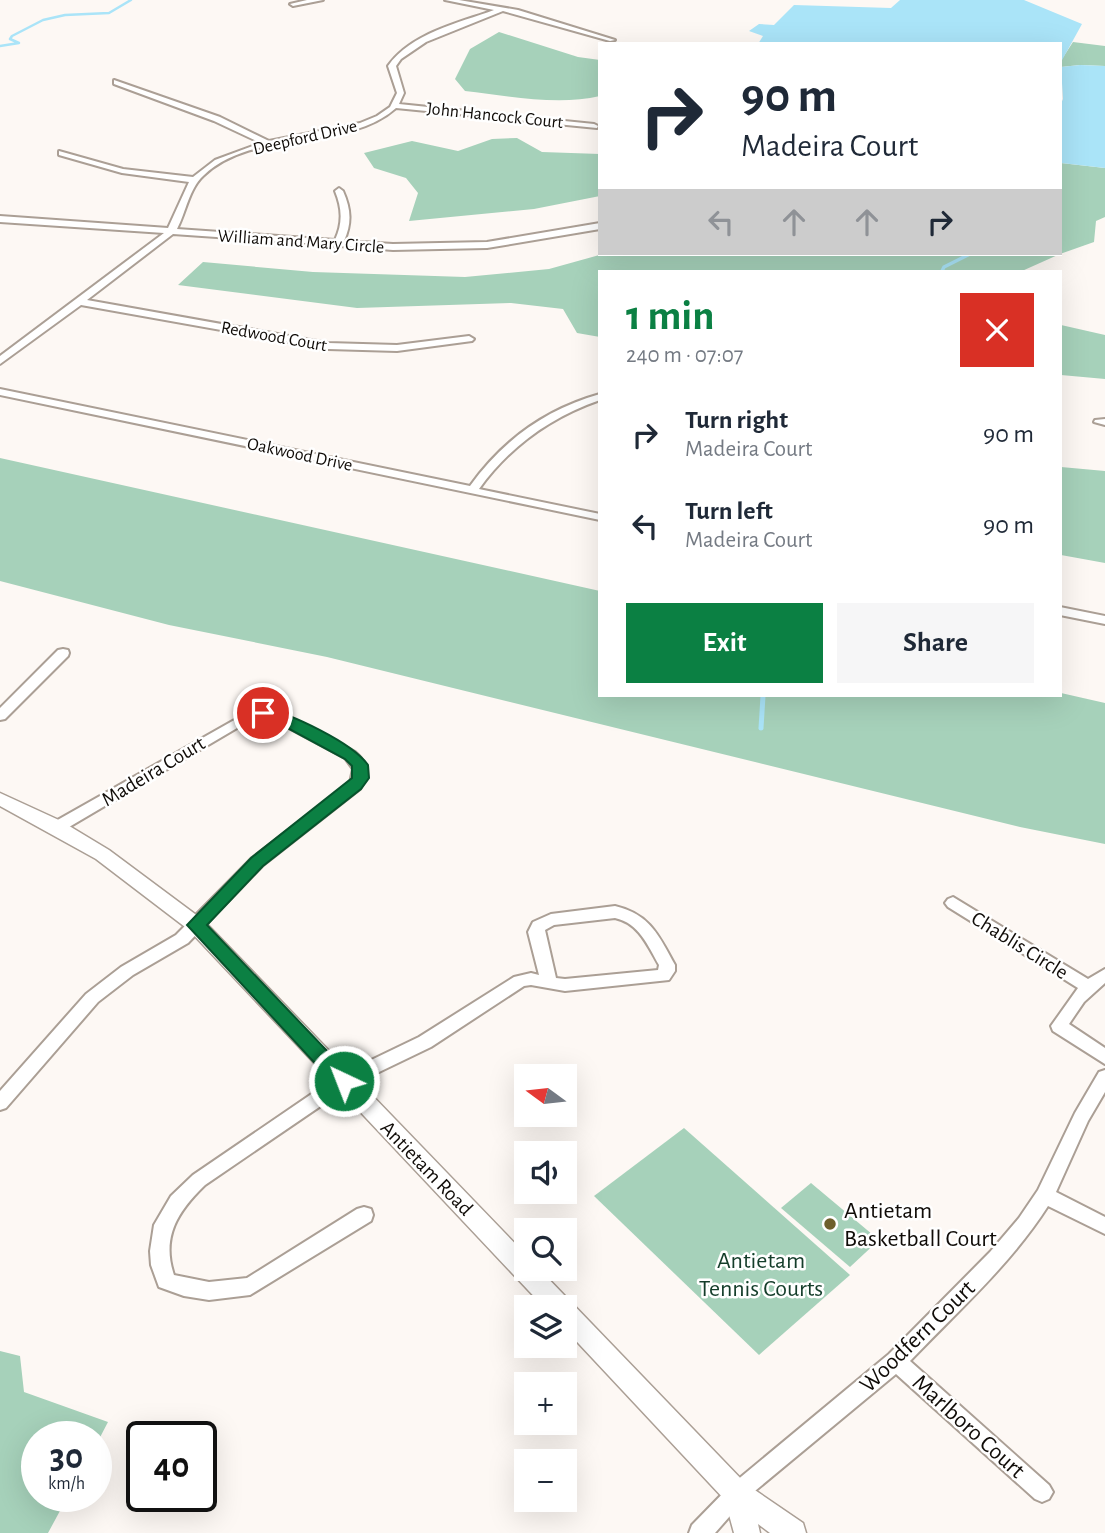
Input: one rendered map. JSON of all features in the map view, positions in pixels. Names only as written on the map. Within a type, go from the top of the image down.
[{"type":"street","points":[[293,4],[320,0]]},
{"type":"street","points":[[447,0],[503,9],[612,40]]},
{"type":"street","points":[[395,106],[401,93],[392,66],[399,54],[503,9]]},
{"type":"street","points":[[117,82],[218,118],[268,144]]},
{"type":"street","name":"John Hancock Court","points":[[395,106],[594,126]]},
{"type":"street","name":"Deepford Drive","points":[[194,180],[224,160],[268,144],[359,125],[395,106]]},
{"type":"street","points":[[0,361],[156,247],[182,213],[184,199],[194,180],[113,169],[62,153]]},
{"type":"street","points":[[337,245],[346,224],[347,212],[339,191]]},
{"type":"street","name":"William and Mary Circle","points":[[1,220],[337,245],[429,248],[487,245],[598,226]]},
{"type":"street","name":"Redwood Court","points":[[81,302],[328,346],[397,348],[469,339]]},
{"type":"street","name":"Oakwood Drive","points":[[0,392],[598,517]]},
{"type":"street","points":[[472,491],[496,458],[530,431],[554,416],[598,398]]},
{"type":"street","points":[[1062,611],[1105,620]]},
{"type":"street","points":[[0,716],[62,653]]},
{"type":"street","name":"Madeira Court","points":[[0,1103],[92,998],[127,971],[166,949],[196,925],[257,862],[355,786],[362,771],[355,758],[275,715],[252,715],[59,826]]},
{"type":"street","name":"Antietam Road","points":[[0,799],[59,826],[145,881],[196,925],[549,1295]]},
{"type":"street","name":"Chablis Circle","points":[[953,903],[1087,986]]},
{"type":"street","points":[[364,1215],[250,1286],[209,1291],[184,1287],[166,1281],[161,1270],[160,1234],[167,1214],[183,1194],[199,1180],[344,1081],[425,1042],[520,981],[531,979],[549,983],[565,985],[656,978],[663,976],[667,965],[640,921],[625,913],[551,920],[539,926],[536,932],[549,983]]},
{"type":"street","name":"Chablis Circle","points":[[1105,975],[1087,986],[1073,1002],[1059,1026],[1105,1057]]},
{"type":"street","name":"Woodfern Court","points":[[700,1533],[737,1493],[897,1361],[997,1258],[1026,1224],[1045,1195],[1081,1118],[1105,1077]]},
{"type":"street","points":[[1045,1195],[1105,1226]]},
{"type":"street","points":[[577,1325],[737,1493],[793,1533]]},
{"type":"street","name":"Marlboro Court","points":[[897,1361],[1042,1492]]},
{"type":"street","points":[[737,1493],[747,1533]]},
{"type":"green space","points":[[499,32],[578,57],[598,60],[598,96],[550,100],[465,91],[455,79],[470,49]]},
{"type":"green space","points":[[1073,42],[1105,46],[1105,66],[1062,67],[1062,59]]},
{"type":"green space","points":[[517,138],[542,152],[598,154],[598,196],[534,209],[409,221],[418,193],[406,178],[374,168],[364,153],[412,141],[458,151],[492,139]]},
{"type":"green space","points":[[1062,163],[1105,168],[1105,217],[1096,221],[1094,242],[1062,253]]},
{"type":"green space","points":[[598,255],[1056,256],[1024,270],[598,270],[598,337],[577,333],[563,309],[511,303],[357,308],[178,285],[203,262],[313,272],[465,277],[549,269]]},
{"type":"green space","points":[[1062,325],[1105,335],[1105,379],[1062,375]]},
{"type":"green space","points":[[0,458],[598,591],[598,697],[1062,697],[1062,693],[1105,703],[1105,844],[1020,827],[327,657],[169,625],[0,581]]},
{"type":"green space","points":[[1062,467],[1105,471],[1105,563],[1062,555]]},
{"type":"green space","name":"Antietam Tennis Courts","points":[[684,1128],[850,1275],[759,1355],[594,1196]]},
{"type":"green space","name":"Antietam Basketball Court","points":[[811,1183],[879,1240],[850,1267],[781,1208]]},
{"type":"green space","points":[[0,1351],[20,1356],[24,1392],[105,1421],[21,1421],[21,1512],[59,1512],[48,1533],[0,1533]]},
{"type":"water","points":[[900,0],[1024,0],[1082,24],[1062,60],[1062,42],[759,42],[763,36],[749,31],[759,24],[774,25],[794,5],[891,8]]},
{"type":"water","points":[[1105,66],[1105,168],[1062,163],[1062,67]]},
{"type":"waterway","points":[[0,46],[19,43],[10,39],[12,36],[43,20],[65,15],[109,13],[131,0]]},
{"type":"waterway","points":[[942,270],[966,256]]},
{"type":"waterway","points":[[761,728],[763,697]]},
{"type":"place","name":"Antietam Basketball Court","points":[[830,1224]]},
{"type":"route","points":[[263,713],[275,715],[351,755],[360,765],[360,778],[355,786],[257,862],[196,925],[344,1081]]}]
